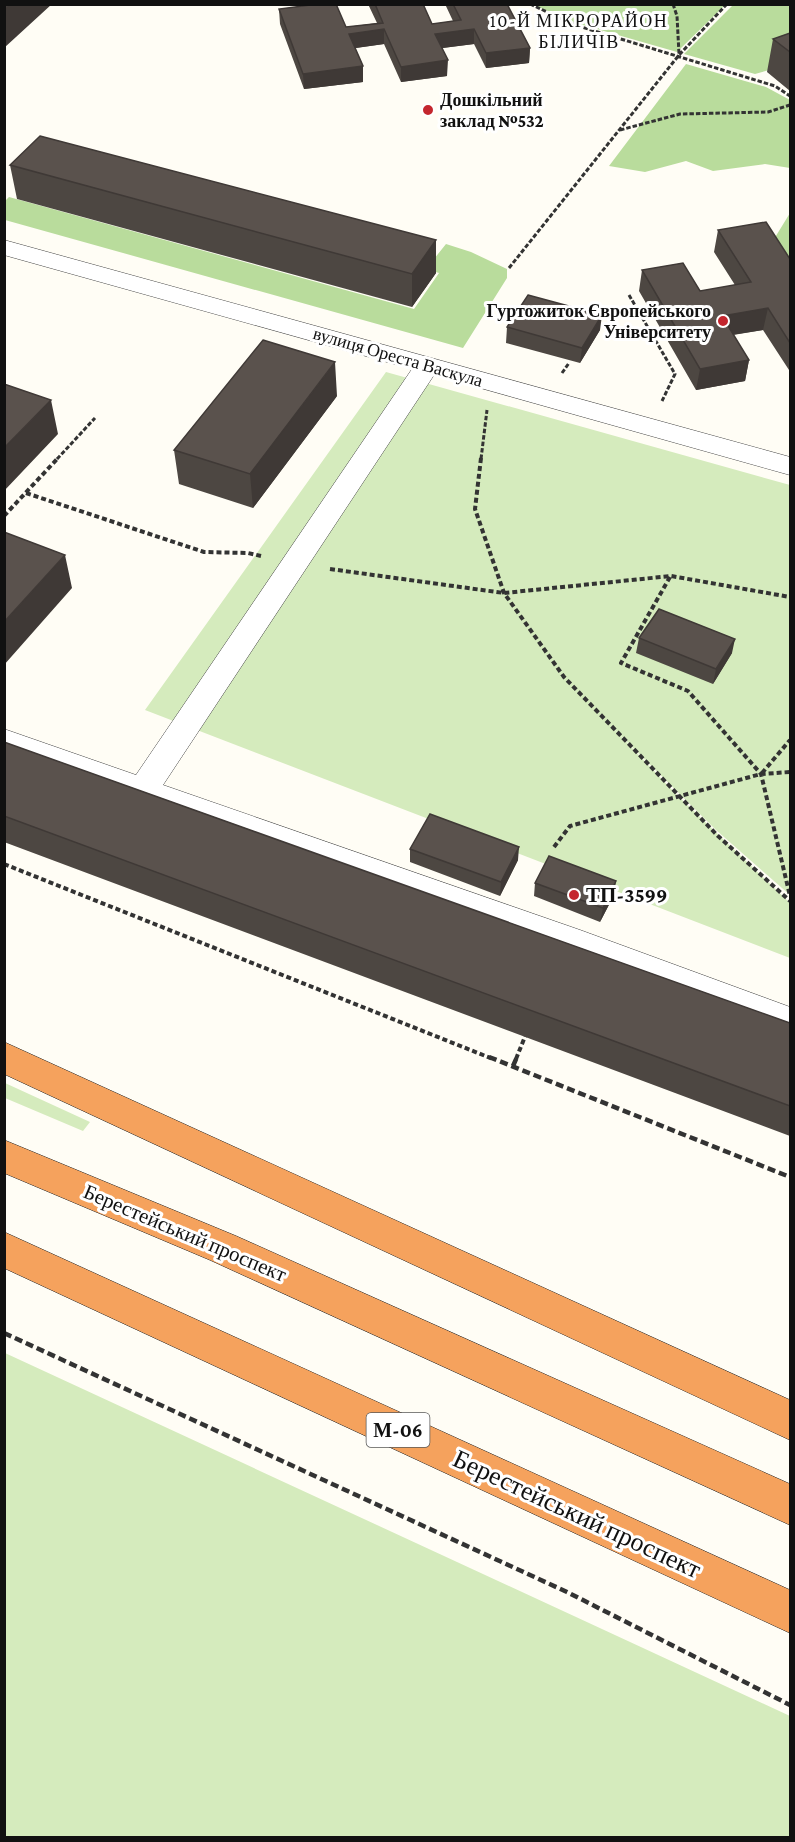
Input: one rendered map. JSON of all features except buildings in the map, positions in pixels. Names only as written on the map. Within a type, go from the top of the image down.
[{"type":"highway","points":[[4,1056],[790,1420]]},
{"type":"highway","name":"Берестейський проспект","points":[[4,1156],[223,1248],[790,1505]]},
{"type":"highway","name":"Берестейський проспект","points":[[4,1249],[790,1612]]},
{"type":"street","name":"вулиця Ореста Васкула","points":[[4,247],[790,466]]},
{"type":"street","points":[[143,790],[428,365]]},
{"type":"street","points":[[4,741],[557,936],[790,1022]]},
{"type":"path","points":[[530,4],[575,25],[775,86],[790,96]]},
{"type":"path","points":[[673,4],[677,16],[679,55]]},
{"type":"path","points":[[509,268],[679,55],[727,4]]},
{"type":"path","points":[[619,130],[680,114],[768,112],[790,105]]},
{"type":"path","points":[[629,295],[675,374],[660,404]]},
{"type":"path","points":[[560,376],[569,363]]},
{"type":"path","points":[[488,400],[475,509],[504,593],[564,677],[726,844],[790,901]]},
{"type":"path","points":[[4,516],[95,418]]},
{"type":"path","points":[[504,593],[671,576],[790,597]]},
{"type":"path","points":[[671,576],[621,663],[688,691],[760,774],[790,896]]},
{"type":"path","points":[[760,774],[790,740]]},
{"type":"path","points":[[554,847],[570,826],[760,774],[790,772]]},
{"type":"path","points":[[4,864],[790,1177]]},
{"type":"path","points":[[513,1066],[530,1026]]},
{"type":"path","points":[[4,1333],[567,1592],[790,1705]]},
{"type":"green space","points":[[725,4],[677,52],[576,23],[534,5]]},
{"type":"green space","points":[[733,5],[790,5],[790,64],[755,74],[684,54]]},
{"type":"green space","points":[[686,64],[766,87],[790,100],[790,168],[765,164],[713,171],[686,161],[645,172],[609,166]]},
{"type":"green space","points":[[9,197],[414,309],[439,273],[426,269],[446,244],[471,252],[507,269],[507,278],[463,348],[5,220],[5,201]]},
{"type":"green space","points":[[790,213],[790,273],[771,244]]},
{"type":"green space","points":[[386,372],[790,485],[790,895],[716,830],[611,726],[678,796],[790,903],[790,958],[145,710]]},
{"type":"green space","points":[[5,1083],[90,1122],[83,1131],[5,1098]]},
{"type":"green space","points":[[5,1353],[790,1716],[790,1837],[5,1837]]},
{"type":"place","name":"Дошкільний заклад №532","points":[[428,110]]},
{"type":"place","name":"Гуртожиток Європейського Університету","points":[[723,321]]},
{"type":"place","name":"ТП-3599","points":[[574,895]]},
{"type":"district","name":"10-Й МІКРОРАЙОН БІЛИЧІВ","points":[[579,31]]}]
